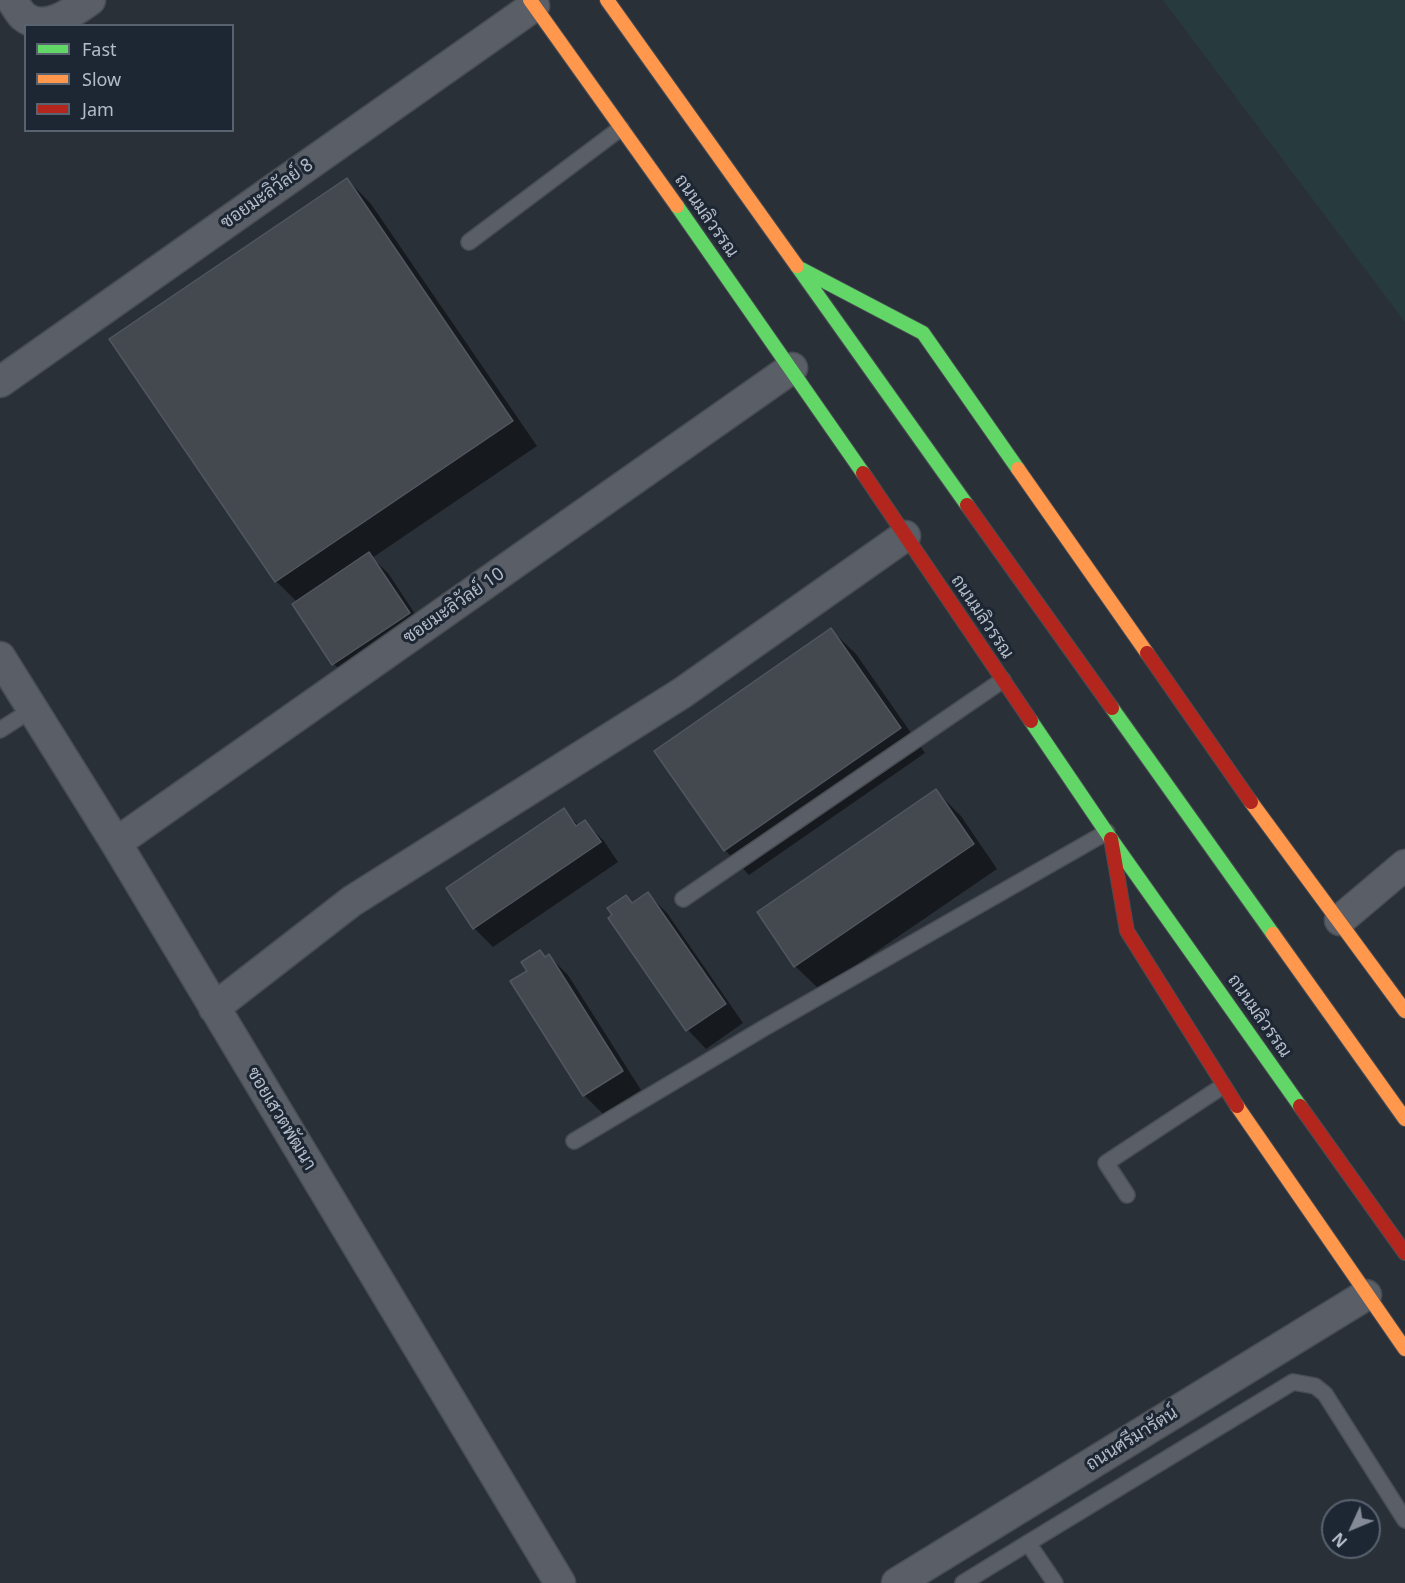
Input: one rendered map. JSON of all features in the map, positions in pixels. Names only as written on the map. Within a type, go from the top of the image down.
[{"type":"main road","points":[[607,0],[1405,1119]]},
{"type":"main road","name":"ถนนมลิวรรณ","points":[[532,3],[792,368],[1109,835],[1405,1253]]},
{"type":"main road","points":[[801,269],[923,333],[1260,814],[1405,1011]]},
{"type":"main road","points":[[1109,835],[1127,931],[1223,1086],[1405,1349]]},
{"type":"street","points":[[12,0],[23,16],[34,21],[42,21],[67,17],[90,0]]},
{"type":"street","name":"ซอยมะลิวัลย์ 8","points":[[0,382],[532,3]]},
{"type":"street","name":"ซอยมะลิวัลย์ 10","points":[[116,843],[792,368]]},
{"type":"street","points":[[214,1008],[352,901],[682,693],[905,536]]},
{"type":"street","name":"ซอยเสวตพัฒนา","points":[[0,657],[116,843],[560,1583]]},
{"type":"street","points":[[1340,920],[1405,865]]},
{"type":"street","name":"ถนนศรีมารัตน์","points":[[897,1583],[1366,1295]]},
{"type":"lane","points":[[469,242],[621,128]]},
{"type":"lane","points":[[683,899],[1003,680]]},
{"type":"lane","points":[[0,730],[33,709]]},
{"type":"lane","points":[[574,1141],[764,1028],[1109,835]]},
{"type":"lane","points":[[1127,1195],[1106,1163],[1223,1086]]},
{"type":"lane","points":[[963,1583],[1293,1382],[1315,1386],[1325,1394],[1405,1520]]},
{"type":"lane","points":[[1028,1543],[1055,1583]]},
{"type":"green space","points":[[1163,0],[1405,0],[1405,322]]},
{"type":"building","points":[[347,178],[513,421],[275,582],[109,339]]},
{"type":"building","points":[[369,552],[410,613],[332,665],[292,604]]},
{"type":"building","points":[[831,628],[901,728],[724,851],[654,751]]},
{"type":"building","points":[[936,789],[974,844],[794,967],[757,912]]},
{"type":"building","points":[[564,808],[576,826],[585,820],[601,842],[473,929],[446,888]]},
{"type":"building","points":[[648,892],[726,1004],[686,1031],[608,918],[612,915],[607,908],[626,895],[632,903]]},
{"type":"building","points":[[540,950],[545,957],[549,954],[623,1071],[583,1096],[510,981],[527,971],[521,962]]},
{"type":"traffic: fast","points":[[677,206],[863,473]]},
{"type":"traffic: fast","points":[[797,266],[967,505]]},
{"type":"traffic: fast","points":[[801,269],[923,333],[1018,469]]},
{"type":"traffic: fast","points":[[1112,708],[1273,934]]},
{"type":"traffic: fast","points":[[1031,721],[1111,839],[1300,1106]]},
{"type":"traffic: slow","points":[[530,0],[677,206]]},
{"type":"traffic: slow","points":[[607,0],[797,266]]},
{"type":"traffic: slow","points":[[1018,469],[1147,653]]},
{"type":"traffic: slow","points":[[1251,802],[1405,1011]]},
{"type":"traffic: slow","points":[[1273,934],[1405,1119]]},
{"type":"traffic: slow","points":[[1237,1106],[1405,1349]]},
{"type":"traffic: jam","points":[[863,473],[1031,721]]},
{"type":"traffic: jam","points":[[967,505],[1112,708]]},
{"type":"traffic: jam","points":[[1147,653],[1251,802]]},
{"type":"traffic: jam","points":[[1111,839],[1127,931],[1237,1106]]},
{"type":"traffic: jam","points":[[1300,1106],[1405,1253]]}]
